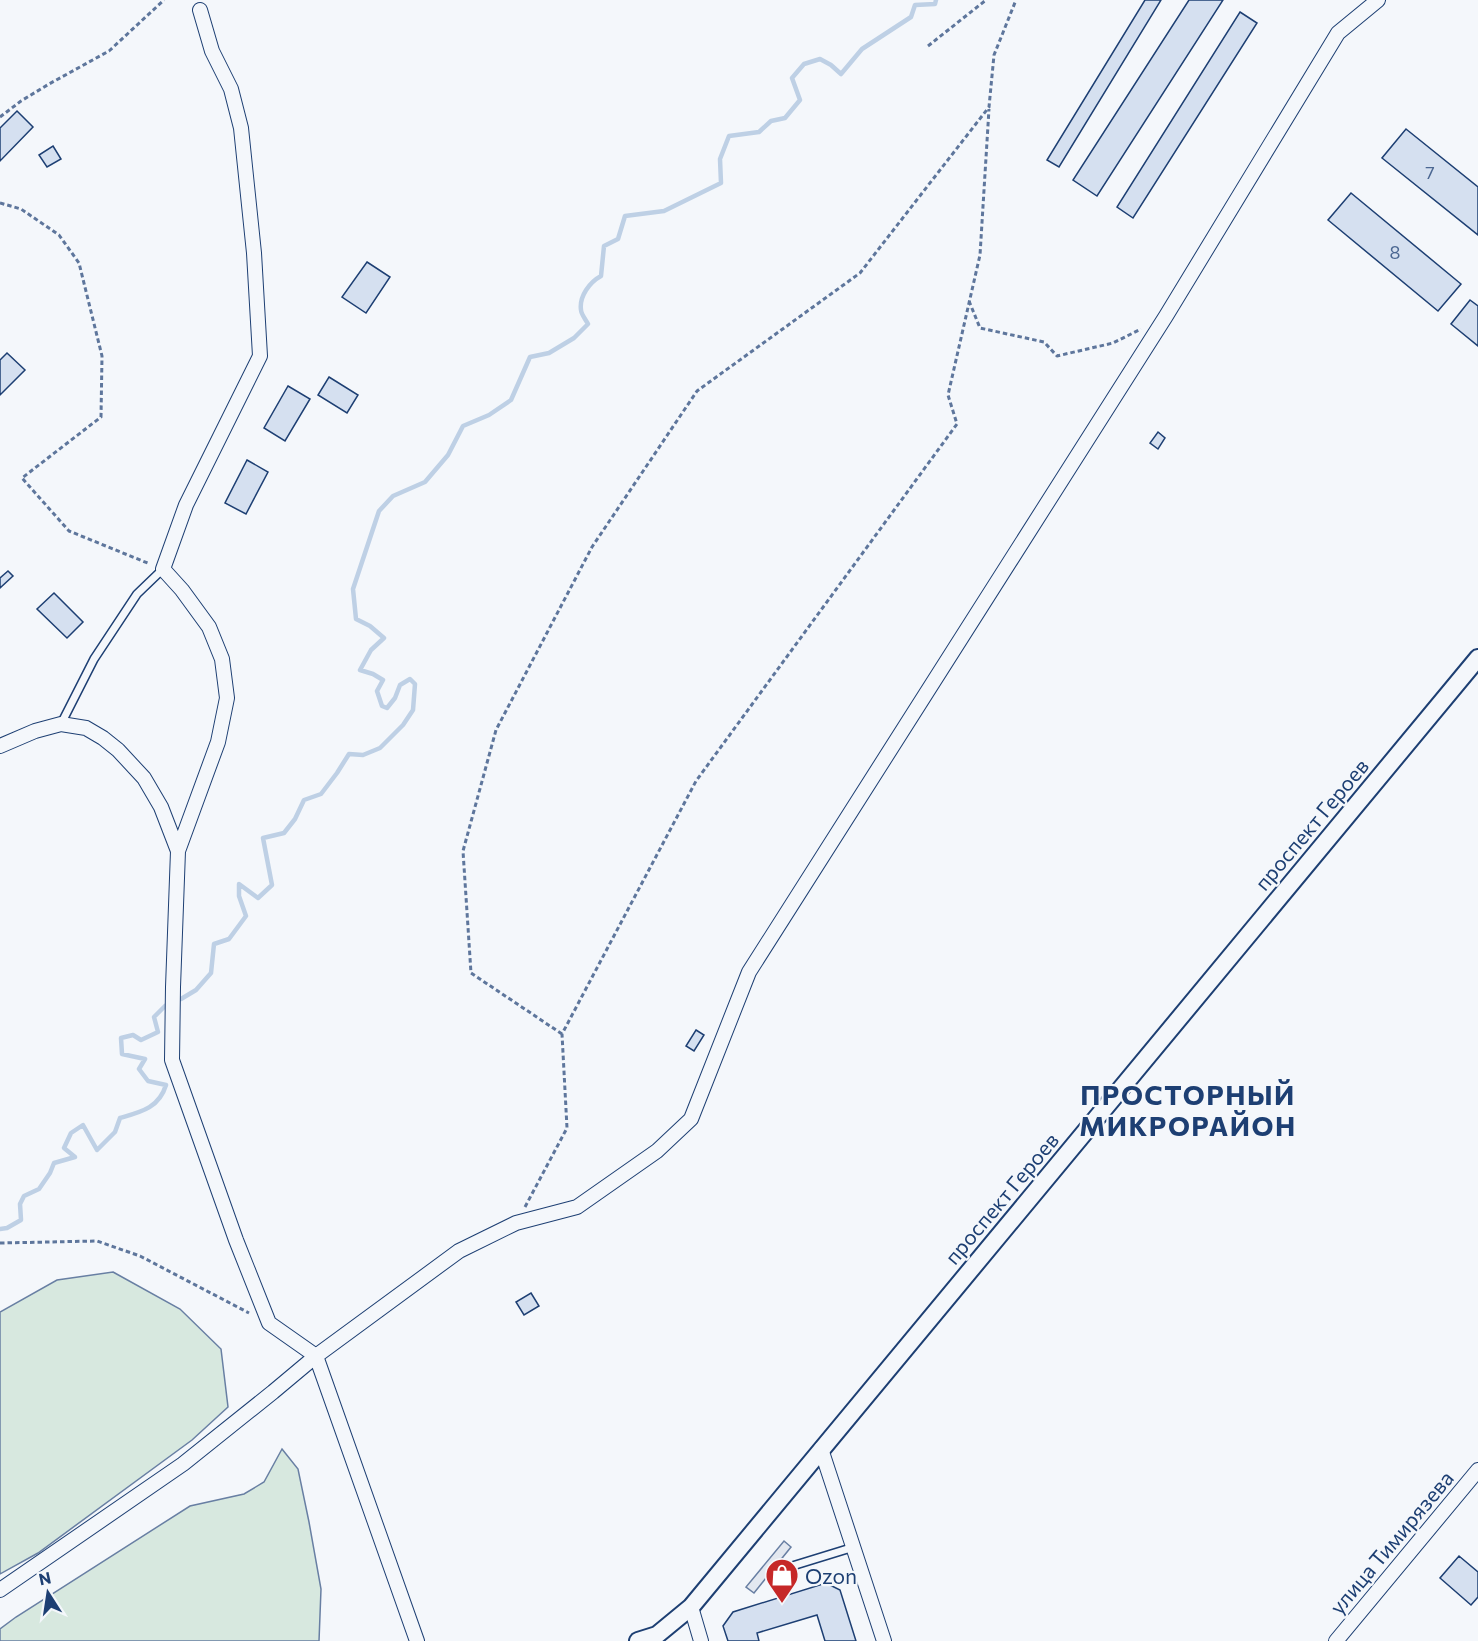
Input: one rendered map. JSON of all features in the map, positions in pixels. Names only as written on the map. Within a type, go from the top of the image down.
[{"type":"street","points":[[0,1590],[183,1464],[316,1356],[459,1251],[516,1223],[577,1207],[657,1151],[691,1119],[749,972],[1166,316],[1338,33],[1378,0]]},
{"type":"street","points":[[200,10],[212,51],[231,89],[241,128],[254,253],[260,356],[186,505],[163,569],[182,590],[209,627],[222,659],[227,698],[218,742],[178,851],[172,1060],[236,1240],[269,1323],[316,1356],[417,1641]]},
{"type":"street","name":"проспект Героев","points":[[638,1641],[658,1638],[690,1607],[1478,658]]},
{"type":"street","points":[[0,746],[35,731],[61,724],[86,728],[103,738],[118,750],[144,778],[161,807],[178,851]]},
{"type":"street","points":[[821,1449],[884,1641]]},
{"type":"street","name":"улица Тимирязева","points":[[1336,1641],[1478,1470]]},
{"type":"street","points":[[690,1607],[701,1641]]},
{"type":"lane","points":[[61,724],[94,658],[137,594],[163,569]]},
{"type":"lane","points":[[776,1571],[854,1547]]},
{"type":"path","points":[[0,117],[49,84],[109,51],[164,0]]},
{"type":"path","points":[[928,46],[986,0]]},
{"type":"path","points":[[516,1223],[567,1128],[562,1034],[696,781],[957,424],[948,395],[980,255],[994,55],[1016,0]]},
{"type":"path","points":[[562,1034],[471,973],[464,851],[496,730],[592,547],[696,391],[860,273],[989,108]]},
{"type":"path","points":[[0,203],[21,209],[59,234],[79,263],[102,356],[101,417],[22,478],[69,531],[163,569]]},
{"type":"path","points":[[969,299],[980,328],[1044,342],[1057,356],[1113,343],[1166,316]]},
{"type":"path","points":[[0,1243],[97,1240],[140,1256],[269,1323]]},
{"type":"shaded area","points":[[113,1272],[180,1309],[221,1349],[228,1407],[192,1440],[38,1553],[0,1574],[0,1312],[57,1280]]},
{"type":"shaded area","points":[[282,1449],[298,1469],[309,1522],[321,1589],[319,1641],[0,1641],[0,1629],[16,1617],[190,1506],[244,1494],[264,1482]]},
{"type":"shaded area","points":[[784,1541],[791,1547],[754,1593],[746,1587]]},
{"type":"building","points":[[1145,0],[1161,0],[1059,167],[1047,160]]},
{"type":"building","points":[[1189,0],[1223,0],[1097,196],[1073,180]]},
{"type":"building","points":[[1240,12],[1257,23],[1133,218],[1117,207]]},
{"type":"building","points":[[17,111],[33,127],[0,161],[0,128]]},
{"type":"building","points":[[1406,129],[1478,187],[1478,235],[1382,158]]},
{"type":"building","points":[[53,146],[61,159],[47,167],[39,155]]},
{"type":"building","points":[[1351,193],[1461,284],[1438,311],[1328,220]]},
{"type":"building","points":[[367,262],[390,277],[366,313],[342,297]]},
{"type":"building","points":[[1470,300],[1478,306],[1478,346],[1451,324]]},
{"type":"building","points":[[7,353],[25,370],[0,395],[0,360]]},
{"type":"building","points":[[329,377],[358,395],[347,413],[318,395]]},
{"type":"building","points":[[288,386],[310,399],[285,441],[264,428]]},
{"type":"building","points":[[1158,432],[1165,438],[1158,449],[1150,443]]},
{"type":"building","points":[[247,460],[268,472],[246,514],[225,503]]},
{"type":"building","points":[[8,571],[13,576],[0,588],[0,578]]},
{"type":"building","points":[[54,593],[83,622],[67,638],[37,609]]},
{"type":"building","points":[[696,1030],[704,1035],[694,1051],[686,1046]]},
{"type":"building","points":[[531,1293],[539,1306],[524,1315],[516,1302]]},
{"type":"building","points":[[1459,1556],[1478,1572],[1478,1597],[1471,1605],[1440,1578]]},
{"type":"building","points":[[826,1583],[840,1590],[856,1641],[825,1641],[817,1615],[757,1633],[759,1641],[728,1641],[723,1626],[733,1612]]},
{"type":"waterway","points":[[181,999],[196,990],[211,973],[214,944],[229,939],[246,916],[239,896],[239,884],[258,898],[272,885],[263,838],[284,833],[295,819],[304,800],[321,794],[349,754],[363,755],[380,748],[403,725],[413,710],[415,684],[410,679],[400,685],[395,698],[387,708],[382,706],[377,691],[383,680],[360,670],[371,650],[384,638],[370,626],[356,619],[353,589],[379,511],[393,496],[425,482],[448,455],[463,426],[489,415],[511,400],[530,357],[549,353],[574,338],[588,324],[581,312],[582,300],[589,286],[601,276],[604,246],[618,239],[625,216],[664,211],[721,183],[720,159],[729,136],[759,132],[771,121],[785,118],[800,100],[792,78],[804,64],[820,59],[841,74],[862,49],[911,17],[915,5],[935,4],[936,0]]},
{"type":"waterway","points":[[0,1229],[7,1228],[21,1220],[20,1204],[24,1196],[39,1189],[54,1163],[75,1157],[64,1148],[71,1133],[83,1125],[97,1150],[115,1132],[120,1118],[142,1111],[159,1099],[166,1085],[148,1081],[139,1069],[145,1059],[122,1054],[121,1038],[133,1035],[141,1040],[158,1032],[154,1017],[165,1006]]},
{"type":"place","name":"Ozon","points":[[782,1604]]},
{"type":"district","name":"ПРОСТОРНЫЙ МИКРОРАЙОН","points":[[1188,1110]]}]
